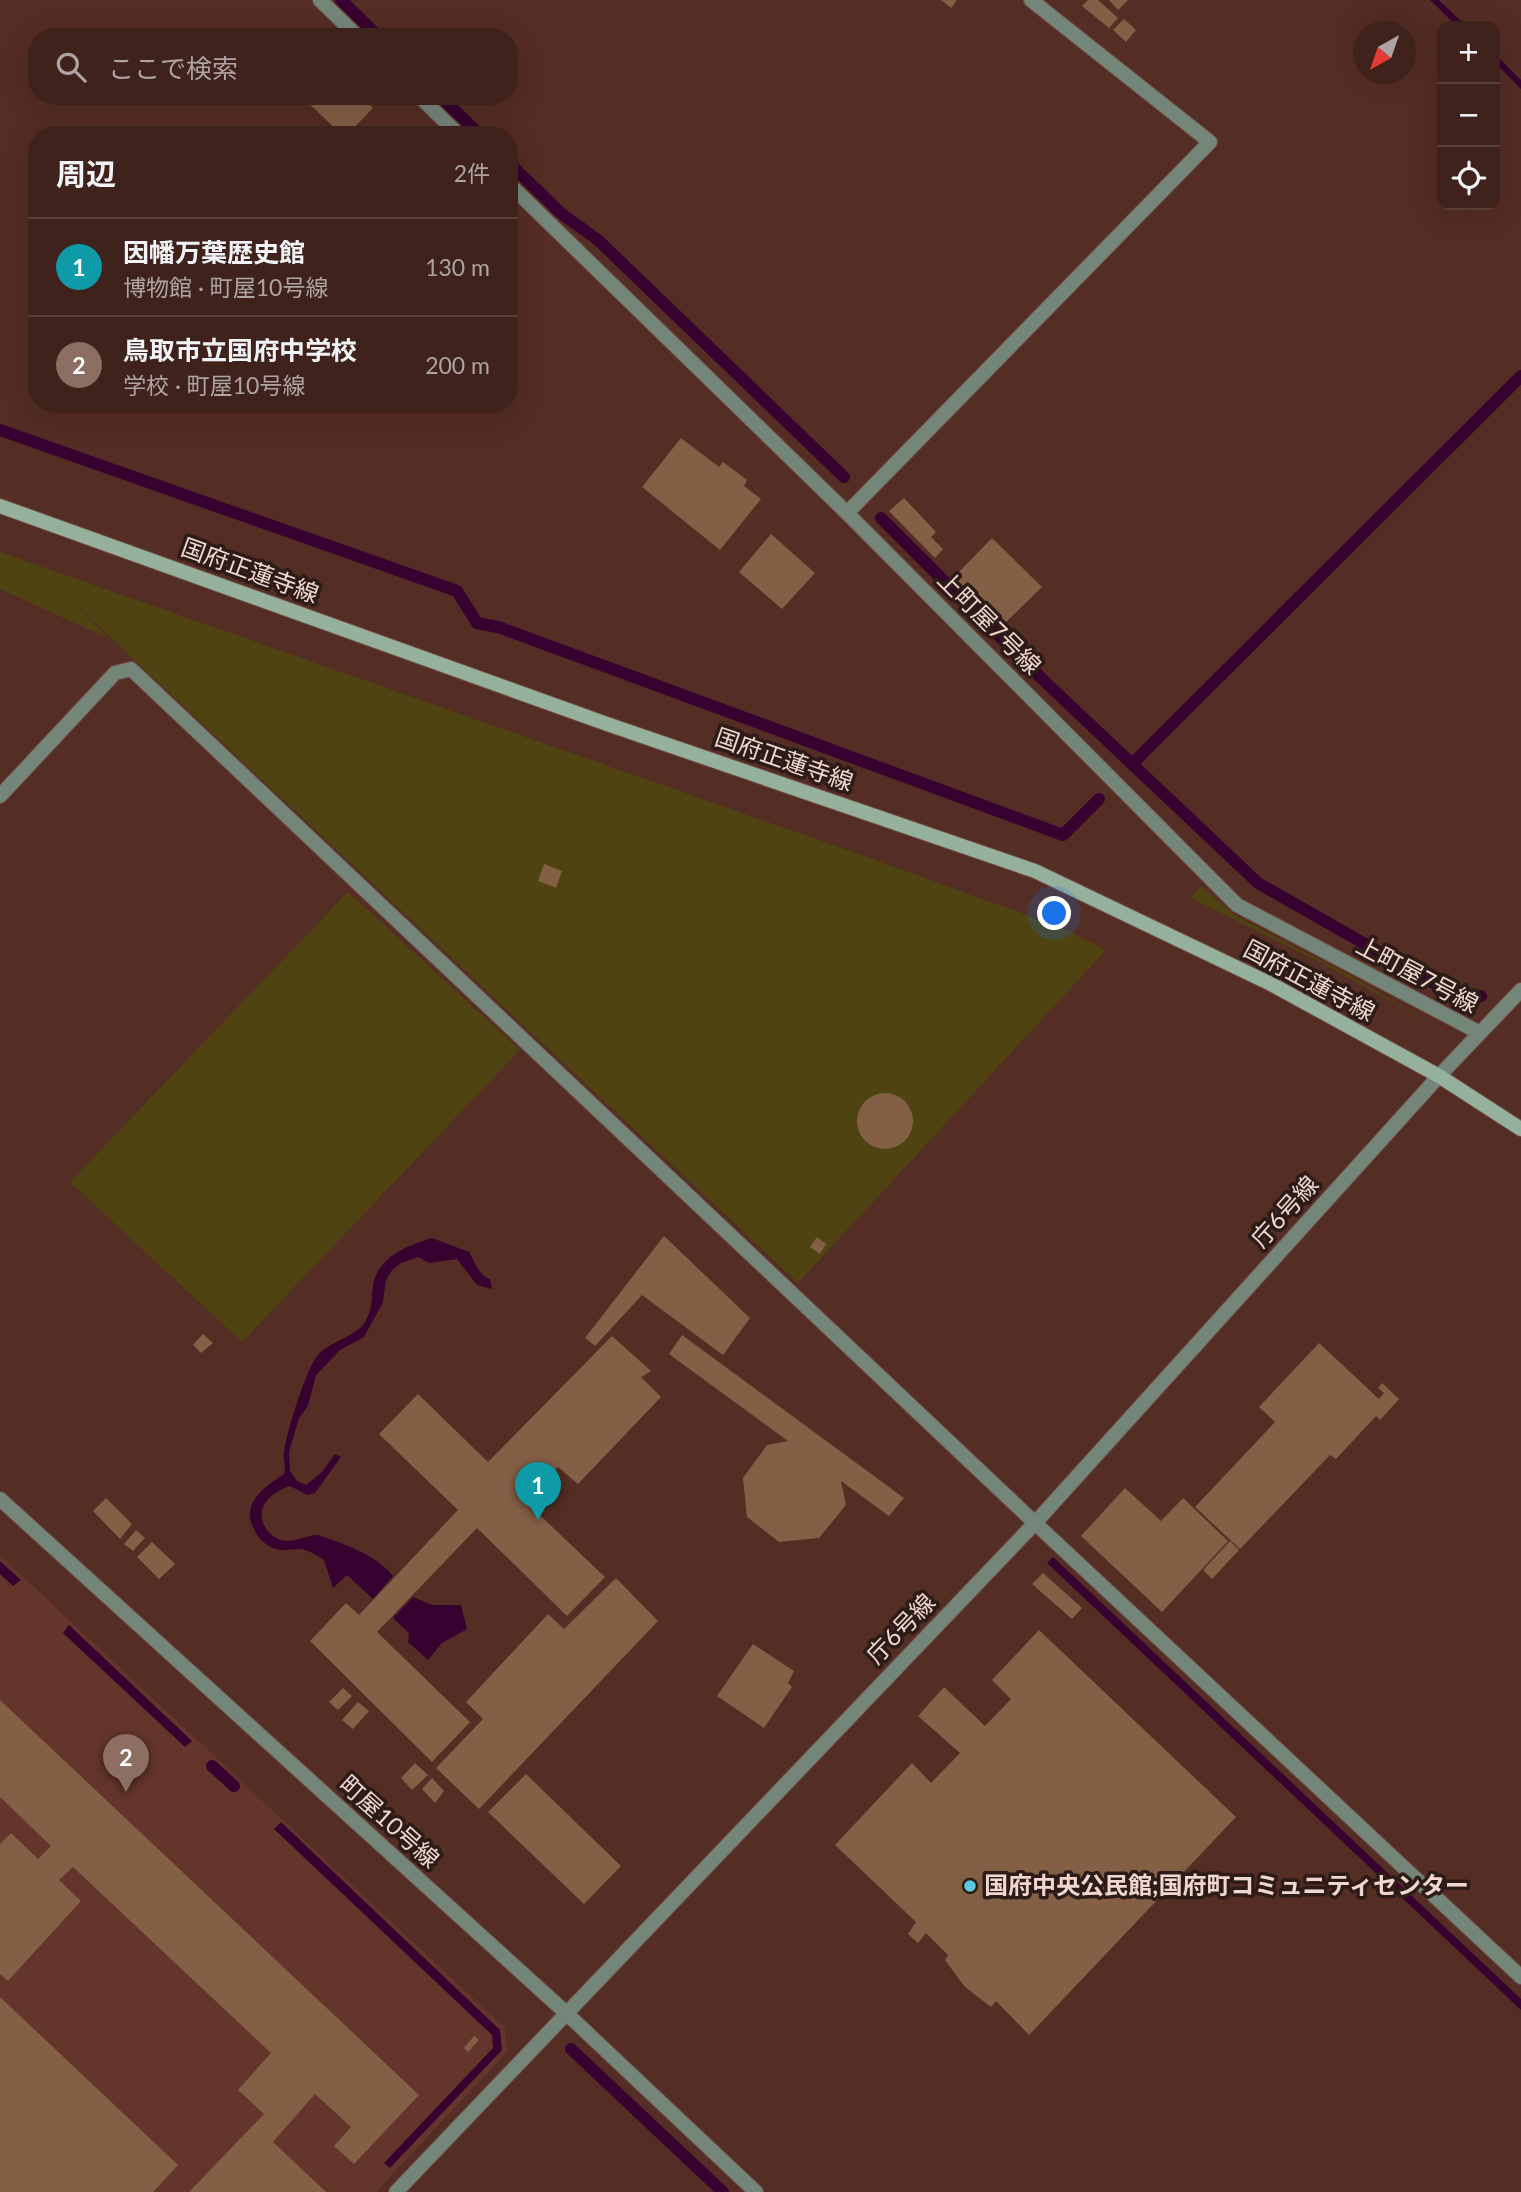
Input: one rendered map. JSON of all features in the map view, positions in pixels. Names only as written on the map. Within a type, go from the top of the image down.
[{"type":"main road","name":"国府正蓮寺線","points":[[0,506],[607,724],[1035,871],[1271,984],[1439,1076],[1521,1129]]},
{"type":"street","points":[[320,0],[349,28]]},
{"type":"street","points":[[848,513],[1210,142],[1031,0]]},
{"type":"street","points":[[428,105],[449,126]]},
{"type":"street","name":"上町屋7号線","points":[[518,193],[848,513],[1237,905],[1480,1033]]},
{"type":"street","points":[[0,796],[114,673],[131,669],[1035,1523],[1521,1977]]},
{"type":"street","name":"庁6号線","points":[[565,2012],[1035,1523],[1521,989]]},
{"type":"street","name":"町屋10号線","points":[[0,1499],[565,2012]]},
{"type":"street","points":[[396,2192],[565,2012],[756,2192]]},
{"type":"shaded area","points":[[1430,0],[1439,0],[1461,21],[1452,21]]},
{"type":"shaded area","points":[[1500,59],[1521,80],[1521,89],[1500,68]]},
{"type":"shaded area","points":[[0,552],[870,858],[1067,930],[1106,950],[798,1283],[63,593],[108,638],[0,589]]},
{"type":"shaded area","points":[[1201,886],[1236,916],[1349,975],[1437,1027],[1320,962],[1190,898]]},
{"type":"shaded area","points":[[348,892],[520,1050],[242,1342],[70,1182]]},
{"type":"shaded area","points":[[432,1238],[469,1252],[480,1271],[490,1279],[492,1289],[477,1285],[457,1259],[429,1263],[418,1257],[401,1263],[392,1270],[386,1280],[383,1302],[364,1337],[340,1350],[316,1375],[308,1406],[299,1418],[289,1452],[290,1471],[297,1481],[306,1485],[322,1472],[335,1454],[341,1457],[315,1493],[307,1495],[290,1486],[272,1495],[262,1510],[265,1526],[276,1538],[290,1541],[318,1535],[359,1551],[386,1568],[393,1576],[373,1599],[347,1575],[333,1588],[324,1560],[312,1553],[302,1549],[280,1550],[267,1545],[256,1532],[250,1520],[250,1512],[256,1497],[284,1474],[288,1431],[302,1388],[317,1356],[365,1322],[376,1276],[387,1260],[404,1249]]},
{"type":"shaded area","points":[[0,1555],[505,2028],[507,2052],[376,2192],[0,2192]]},
{"type":"shaded area","points":[[1053,1557],[1521,1999],[1521,2010],[1047,1563]]},
{"type":"shaded area","points":[[0,1561],[21,1580],[13,1586],[0,1574]]},
{"type":"shaded area","points":[[413,1597],[432,1605],[461,1605],[467,1629],[442,1643],[428,1660],[408,1642],[409,1633],[393,1618]]},
{"type":"shaded area","points":[[69,1625],[192,1741],[185,1747],[63,1633]]},
{"type":"shaded area","points":[[281,1822],[500,2030],[502,2050],[390,2168],[384,2163],[493,2048],[492,2035],[274,1829]]},
{"type":"building","points":[[941,0],[957,0],[951,8]]},
{"type":"building","points":[[1088,0],[1098,0],[1118,18],[1109,28],[1082,6]]},
{"type":"building","points":[[1109,0],[1128,0],[1118,10]]},
{"type":"building","points":[[1124,19],[1136,30],[1126,42],[1113,30]]},
{"type":"building","points":[[310,105],[370,105],[373,108],[356,126],[333,126]]},
{"type":"building","points":[[681,438],[719,467],[723,462],[747,480],[744,486],[761,499],[720,550],[642,487]]},
{"type":"building","points":[[904,498],[936,532],[931,537],[943,549],[935,558],[889,511]]},
{"type":"building","points":[[771,534],[815,573],[782,609],[739,572]]},
{"type":"building","points":[[992,538],[1042,587],[1003,625],[954,577]]},
{"type":"building","points":[[544,864],[562,871],[556,888],[538,881]]},
{"type":"building","points":[[880,1093],[890,1093],[905,1101],[911,1110],[911,1132],[905,1141],[890,1149],[880,1149],[862,1137],[857,1126],[857,1116],[869,1098]]},
{"type":"building","points":[[664,1236],[750,1318],[723,1355],[642,1295],[595,1346],[585,1338]]},
{"type":"building","points":[[817,1237],[826,1244],[820,1254],[810,1247]]},
{"type":"building","points":[[203,1334],[213,1343],[201,1353],[193,1345]]},
{"type":"building","points":[[682,1335],[904,1498],[889,1516],[841,1481],[846,1505],[819,1538],[779,1542],[747,1517],[743,1478],[767,1445],[788,1441],[669,1354]]},
{"type":"building","points":[[612,1336],[651,1371],[641,1377],[661,1397],[578,1484],[558,1467],[526,1502],[605,1577],[567,1616],[477,1528],[377,1632],[470,1722],[432,1762],[310,1641],[346,1603],[359,1615],[458,1510],[379,1434],[418,1394],[488,1462]]},
{"type":"building","points":[[1319,1343],[1379,1399],[1384,1393],[1378,1388],[1382,1383],[1399,1399],[1380,1420],[1376,1416],[1336,1459],[1330,1455],[1240,1549],[1195,1507],[1275,1422],[1259,1407]]},
{"type":"building","points":[[1125,1488],[1161,1521],[1183,1498],[1228,1541],[1162,1612],[1081,1536]]},
{"type":"building","points":[[106,1498],[132,1524],[120,1539],[93,1511]]},
{"type":"building","points":[[136,1530],[145,1538],[133,1551],[124,1544]]},
{"type":"building","points":[[1230,1541],[1239,1550],[1212,1579],[1203,1570]]},
{"type":"building","points":[[152,1542],[175,1564],[159,1579],[137,1557]]},
{"type":"building","points":[[1043,1573],[1082,1608],[1072,1619],[1032,1584]]},
{"type":"building","points":[[616,1578],[658,1621],[479,1809],[436,1768],[483,1719],[466,1702],[548,1614],[564,1629]]},
{"type":"building","points":[[1039,1630],[1236,1817],[1029,2035],[996,2001],[991,2007],[965,1987],[945,1960],[948,1955],[926,1933],[918,1943],[908,1934],[916,1922],[835,1845],[912,1763],[931,1783],[960,1753],[918,1716],[944,1687],[985,1726],[1011,1699],[992,1680]]},
{"type":"building","points":[[753,1644],[794,1671],[788,1683],[792,1687],[764,1728],[717,1696]]},
{"type":"building","points":[[343,1688],[352,1696],[338,1710],[329,1702]]},
{"type":"building","points":[[0,1700],[419,2095],[354,2164],[334,2146],[351,2127],[315,2094],[273,2142],[326,2192],[189,2192],[264,2114],[238,2090],[271,2053],[73,1867],[59,1880],[81,1901],[8,1981],[0,1974],[0,1844],[11,1833],[38,1859],[51,1846],[0,1797]]},
{"type":"building","points":[[358,1702],[369,1711],[353,1729],[342,1720]]},
{"type":"building","points":[[415,1763],[428,1775],[412,1790],[401,1778]]},
{"type":"building","points":[[526,1774],[621,1866],[584,1904],[488,1812]]},
{"type":"building","points":[[432,1778],[444,1791],[435,1803],[422,1789]]},
{"type":"building","points":[[0,1997],[178,2165],[153,2192],[0,2192]]},
{"type":"building","points":[[474,2036],[479,2040],[468,2052],[464,2048]]},
{"type":"waterway","points":[[341,0],[370,28]]},
{"type":"waterway","points":[[449,105],[471,126]]},
{"type":"waterway","points":[[518,172],[562,214],[598,240],[844,477]]},
{"type":"waterway","points":[[1136,760],[1521,376]]},
{"type":"waterway","points":[[0,430],[457,591],[477,623],[498,627],[1063,835],[1099,799]]},
{"type":"waterway","points":[[881,518],[1041,678],[1258,883],[1467,1002],[1481,996]]},
{"type":"waterway","points":[[212,1766],[234,1786]]},
{"type":"waterway","points":[[571,2049],[723,2192]]},
{"type":"place","name":"因幡万葉歴史館","points":[[538,1520]]},
{"type":"place","name":"鳥取市立国府中学校","points":[[126,1792]]},
{"type":"place","name":"国府中央公民館;国府町コミュニティセンター","points":[[970,1886]]}]
